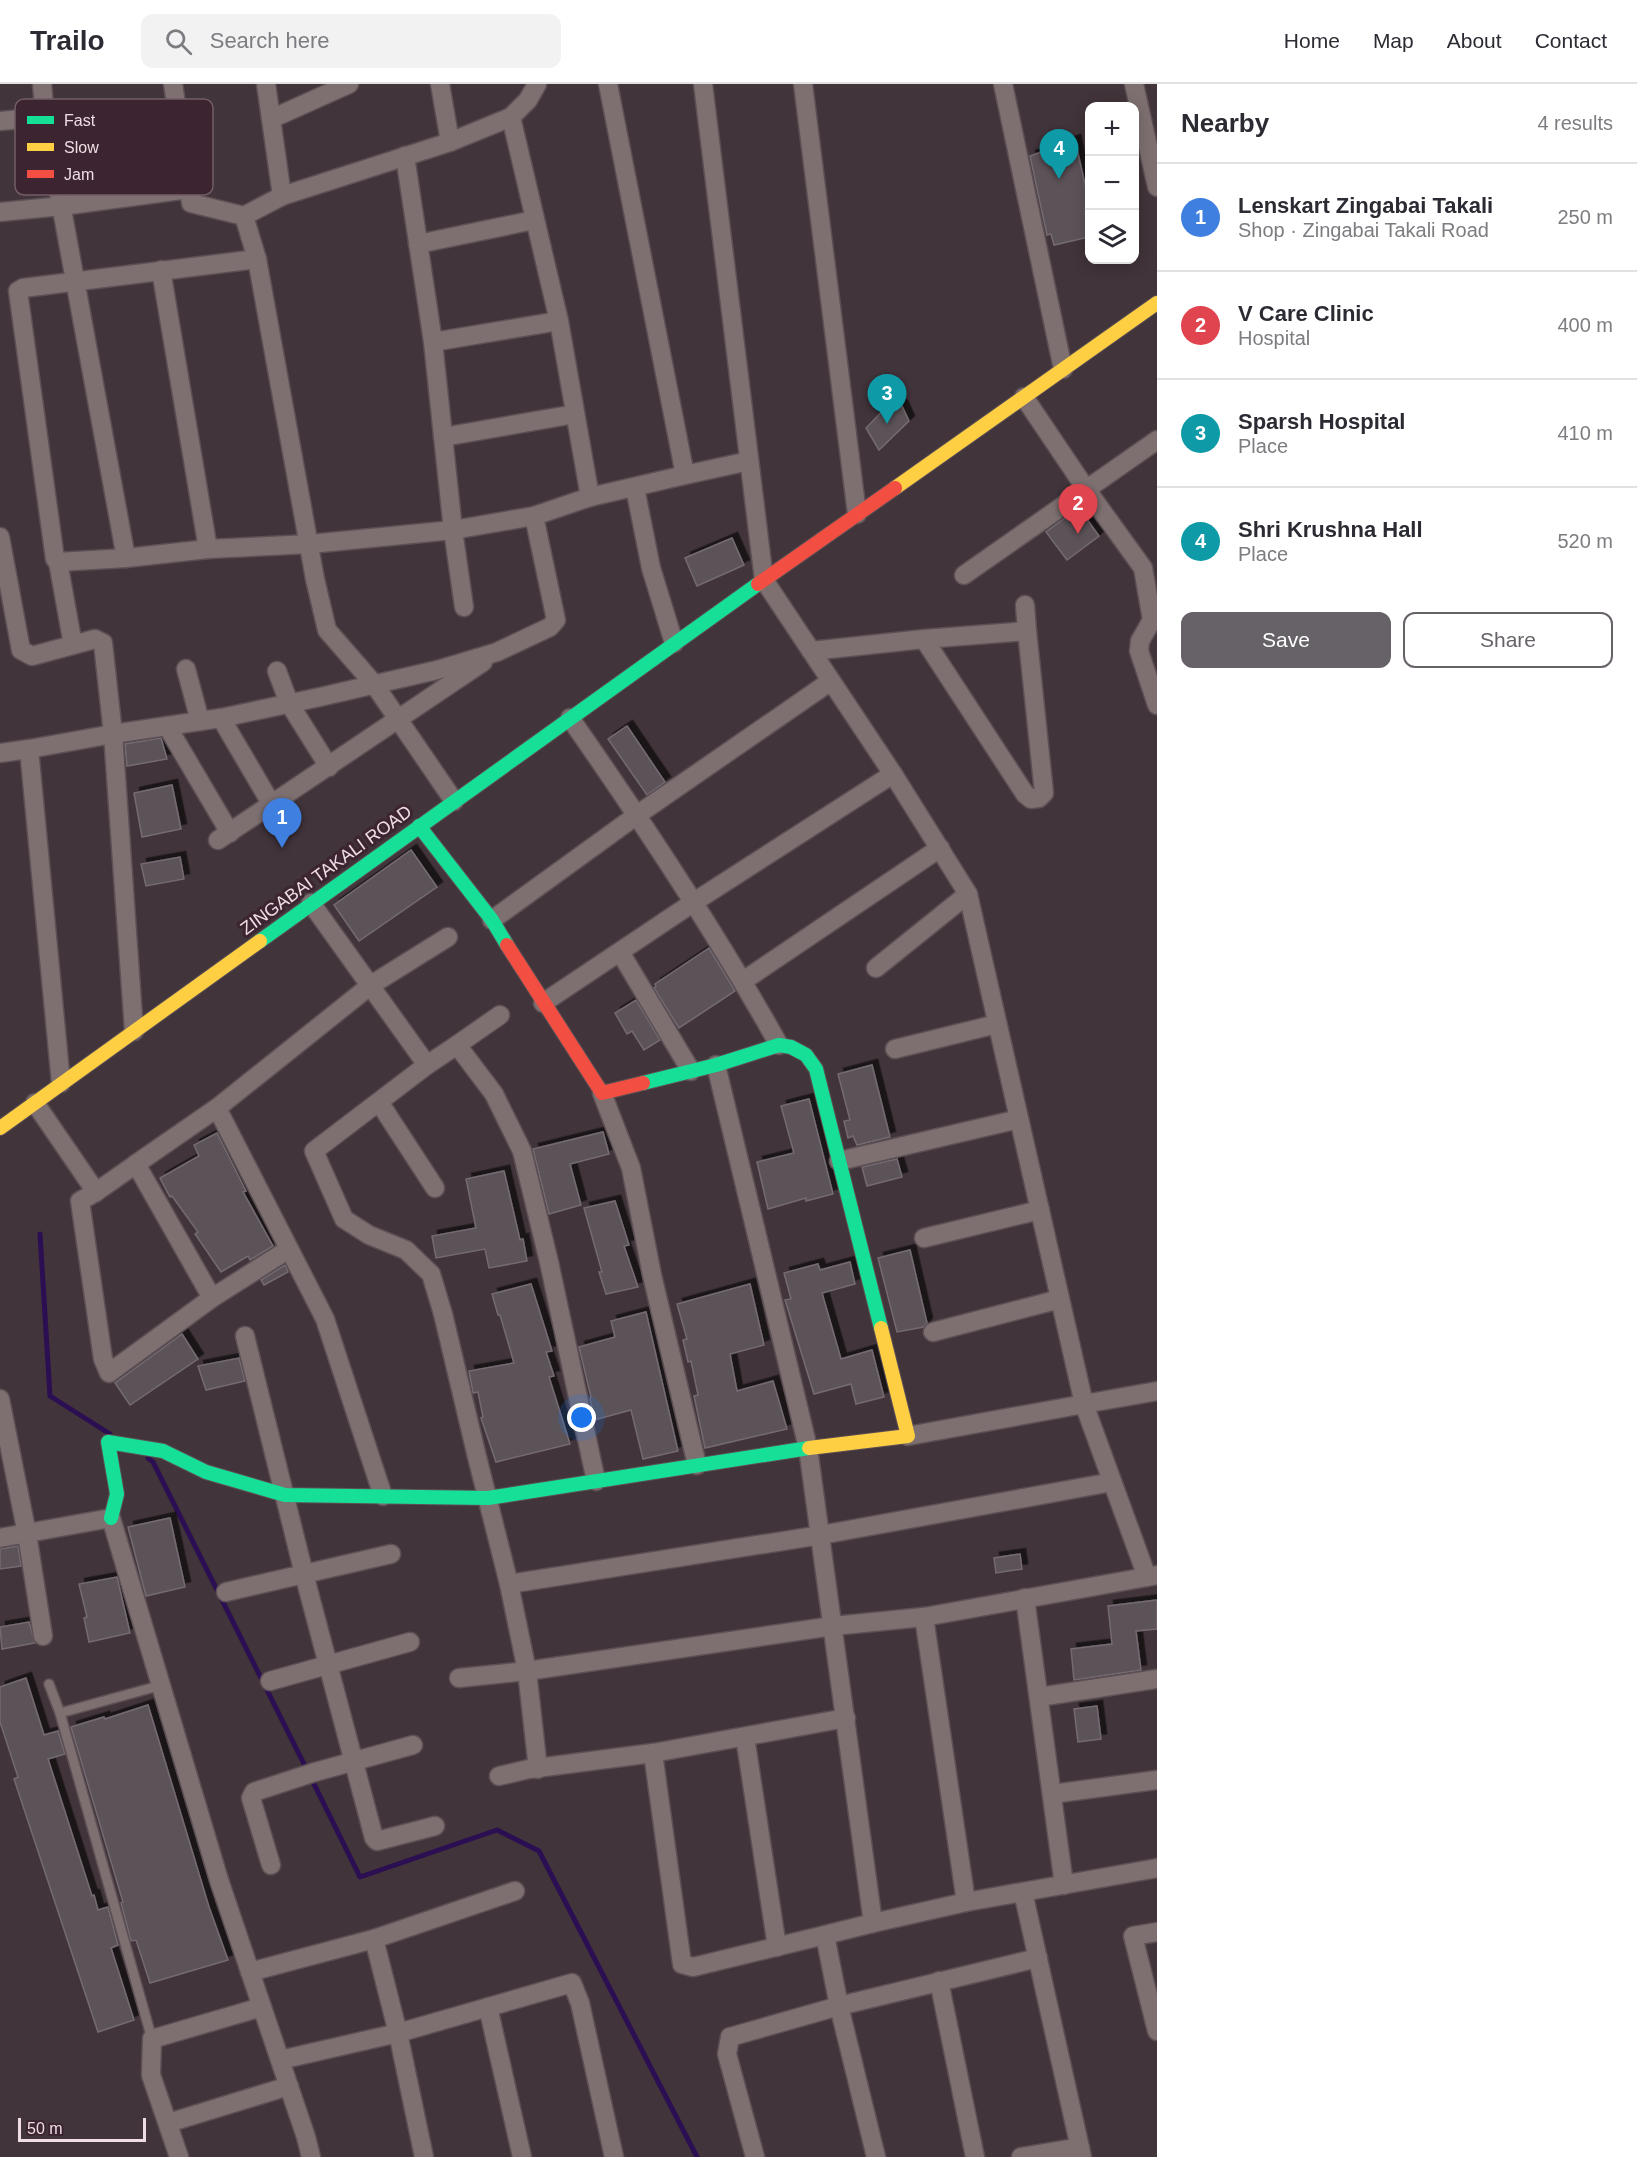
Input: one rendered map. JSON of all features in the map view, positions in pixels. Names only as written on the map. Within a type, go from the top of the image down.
[{"type":"street","points":[[42,84],[43,99]]},
{"type":"street","points":[[173,84],[175,99]]},
{"type":"street","points":[[266,84],[282,196]]},
{"type":"street","points":[[271,119],[349,84]]},
{"type":"street","points":[[440,84],[450,142]]},
{"type":"street","points":[[189,195],[190,203],[244,216],[282,196],[450,142],[511,117],[528,100],[537,84]]},
{"type":"street","points":[[608,84],[685,476]]},
{"type":"street","points":[[459,1678],[527,1671],[833,1626],[924,1617],[1152,1576],[1112,1482],[1084,1404],[968,894],[893,774],[764,580],[704,84]]},
{"type":"street","points":[[803,84],[857,514]]},
{"type":"street","points":[[1003,84],[1063,369]]},
{"type":"street","points":[[1134,84],[1149,113],[1157,187]]},
{"type":"street","points":[[511,117],[559,321],[590,497]]},
{"type":"street","points":[[0,121],[15,120]]},
{"type":"street","points":[[405,156],[433,342],[453,530],[464,607]]},
{"type":"street","points":[[60,195],[126,558]]},
{"type":"street","points":[[0,212],[144,195]]},
{"type":"street","points":[[244,216],[257,259],[315,579],[327,630],[374,684],[454,801]]},
{"type":"street","points":[[418,244],[534,220]]},
{"type":"street","points":[[74,645],[56,559],[18,291],[23,288],[75,281],[257,259]]},
{"type":"street","points":[[162,270],[208,549]]},
{"type":"street","name":"ZINGABAI TAKALI ROAD","points":[[0,1128],[570,718],[1157,303]]},
{"type":"street","points":[[433,342],[559,321]]},
{"type":"street","points":[[1024,397],[1086,489],[1150,563],[1155,620],[1140,641],[1140,651],[1157,705]]},
{"type":"street","points":[[443,437],[575,414]]},
{"type":"street","points":[[964,575],[1157,440]]},
{"type":"street","points":[[58,562],[126,558],[208,549],[310,544],[453,530],[534,516],[590,497],[749,461]]},
{"type":"street","points":[[635,488],[651,568],[674,644]]},
{"type":"street","points":[[0,753],[221,718],[437,670],[497,652],[549,627],[556,620],[534,516]]},
{"type":"street","points":[[0,537],[21,650],[33,656],[95,639],[103,643],[113,734],[134,1030]]},
{"type":"street","points":[[924,639],[1025,794],[1031,799],[1039,798],[1044,793],[1024,605]]},
{"type":"street","points":[[811,651],[1027,631]]},
{"type":"street","points":[[167,726],[224,837],[497,652]]},
{"type":"street","points":[[186,669],[200,721]]},
{"type":"street","points":[[277,671],[289,704],[329,766]]},
{"type":"street","points":[[492,920],[831,681]]},
{"type":"street","points":[[221,718],[272,805]]},
{"type":"street","points":[[570,718],[638,815],[694,902],[779,1045]]},
{"type":"street","points":[[30,748],[61,1083]]},
{"type":"street","points":[[543,1003],[694,902],[893,774]]},
{"type":"street","points":[[419,826],[492,920],[602,1094],[631,1168],[652,1275],[698,1465]]},
{"type":"street","points":[[743,981],[940,848]]},
{"type":"street","points":[[876,968],[968,894]]},
{"type":"street","points":[[311,903],[427,1065]]},
{"type":"street","points":[[289,1249],[212,1298],[109,1373],[103,1359],[80,1202],[218,1108],[371,985],[448,937]]},
{"type":"street","points":[[620,952],[691,1071]]},
{"type":"street","points":[[500,1015],[427,1065],[314,1151],[344,1219],[369,1235],[406,1250],[431,1274],[443,1314],[509,1584],[527,1671],[538,1769]]},
{"type":"street","points":[[895,1049],[997,1023]]},
{"type":"street","points":[[457,1045],[494,1094],[522,1152],[549,1262],[596,1480]]},
{"type":"street","points":[[602,1094],[716,1065],[779,1045],[791,1047],[806,1055],[816,1070],[908,1436]]},
{"type":"street","points":[[716,1065],[808,1448],[873,1923]]},
{"type":"street","points":[[379,1102],[435,1188]]},
{"type":"street","points":[[35,1103],[96,1192]]},
{"type":"street","points":[[218,1108],[325,1319],[383,1496]]},
{"type":"street","points":[[839,1161],[1019,1119]]},
{"type":"street","points":[[136,1164],[212,1298]]},
{"type":"street","points":[[924,1238],[1040,1210]]},
{"type":"street","points":[[933,1332],[1060,1299]]},
{"type":"street","points":[[245,1336],[304,1574],[374,1839],[376,1841],[435,1826]]},
{"type":"street","points":[[311,2157],[219,1881],[111,1518],[117,1494],[108,1442],[163,1451],[206,1472],[285,1495],[488,1498],[808,1448],[908,1436],[1157,1391]]},
{"type":"street","points":[[0,1399],[27,1534],[43,1636]]},
{"type":"street","points":[[509,1584],[821,1535],[1112,1482]]},
{"type":"street","points":[[0,1538],[111,1518]]},
{"type":"street","points":[[226,1592],[392,1554]]},
{"type":"street","points":[[1025,1598],[1064,1885]]},
{"type":"street","points":[[924,1617],[966,1902]]},
{"type":"street","points":[[270,1681],[410,1642]]},
{"type":"street","points":[[1039,1697],[1157,1680]]},
{"type":"street","points":[[499,1776],[529,1769],[653,1754],[846,1718]]},
{"type":"street","points":[[745,1737],[777,1947]]},
{"type":"street","points":[[271,1865],[251,1798],[254,1792],[289,1779],[413,1745]]},
{"type":"street","points":[[653,1754],[682,1964],[693,1967],[966,1902],[1157,1868]]},
{"type":"street","points":[[1052,1794],[1157,1780]]},
{"type":"street","points":[[250,1972],[374,1939],[515,1890]]},
{"type":"street","points":[[1021,2157],[1081,2152],[1023,1892]]},
{"type":"street","points":[[1157,1932],[1133,1936],[1157,2031]]},
{"type":"street","points":[[825,1935],[839,2006],[876,2157]]},
{"type":"street","points":[[374,1939],[398,2033],[424,2157]]},
{"type":"street","points":[[755,2157],[727,2054],[730,2037],[839,2006],[1038,1958]]},
{"type":"street","points":[[939,1981],[975,2157]]},
{"type":"street","points":[[280,2060],[398,2033],[572,1983],[580,2003],[614,2157]]},
{"type":"street","points":[[179,2157],[151,2075],[152,2039],[262,2007]]},
{"type":"street","points":[[488,2007],[522,2157]]},
{"type":"street","points":[[168,2123],[289,2086]]},
{"type":"lane","points":[[49,1684],[60,1713],[152,2039]]},
{"type":"lane","points":[[60,1713],[162,1685]]},
{"type":"building","points":[[1075,140],[1085,184],[1085,238],[1054,245],[1051,234],[1047,235],[1030,156]]},
{"type":"building","points":[[891,402],[902,406],[909,421],[879,450],[866,428]]},
{"type":"building","points":[[1079,508],[1099,536],[1067,560],[1046,532]]},
{"type":"building","points":[[732,538],[744,565],[697,586],[685,558]]},
{"type":"building","points":[[627,726],[665,782],[647,795],[608,739]]},
{"type":"building","points":[[161,738],[167,759],[127,766],[125,744]]},
{"type":"building","points":[[172,785],[181,829],[142,837],[134,793]]},
{"type":"building","points":[[411,850],[437,887],[359,941],[334,905]]},
{"type":"building","points":[[180,857],[184,879],[146,886],[141,864]]},
{"type":"building","points":[[709,948],[735,991],[679,1028],[654,988],[655,984]]},
{"type":"building","points":[[636,1000],[660,1040],[644,1050],[632,1031],[627,1034],[615,1013]]},
{"type":"building","points":[[872,1065],[890,1137],[857,1145],[853,1136],[848,1138],[844,1121],[850,1120],[838,1074]]},
{"type":"building","points":[[809,1099],[833,1194],[806,1201],[806,1198],[768,1209],[757,1162],[794,1153],[781,1106]]},
{"type":"building","points":[[603,1132],[609,1154],[570,1164],[581,1205],[549,1214],[533,1149]]},
{"type":"building","points":[[217,1133],[246,1191],[243,1192],[273,1246],[250,1260],[248,1256],[221,1272],[195,1234],[198,1232],[172,1196],[170,1197],[160,1178],[199,1156],[194,1145]]},
{"type":"building","points":[[897,1159],[902,1177],[867,1186],[862,1167]]},
{"type":"building","points":[[504,1171],[527,1261],[489,1268],[485,1249],[436,1258],[432,1236],[476,1228],[466,1179]]},
{"type":"building","points":[[615,1201],[629,1245],[624,1246],[638,1287],[606,1294],[584,1208]]},
{"type":"building","points":[[910,1250],[927,1323],[924,1327],[897,1332],[878,1258]]},
{"type":"building","points":[[850,1262],[855,1284],[822,1293],[841,1359],[872,1350],[884,1397],[856,1404],[851,1384],[814,1394],[785,1300],[791,1299],[784,1273],[818,1264],[820,1270]]},
{"type":"building","points":[[285,1265],[288,1272],[264,1285],[261,1280]]},
{"type":"building","points":[[531,1284],[552,1351],[546,1352],[554,1376],[549,1377],[570,1444],[496,1462],[481,1418],[483,1417],[478,1392],[473,1393],[469,1371],[514,1363],[492,1294]]},
{"type":"building","points":[[750,1284],[764,1345],[730,1354],[737,1391],[773,1381],[787,1429],[705,1448],[694,1396],[698,1395],[691,1361],[688,1362],[683,1340],[687,1339],[677,1304]]},
{"type":"building","points":[[646,1312],[678,1451],[643,1459],[631,1410],[594,1420],[579,1347],[615,1337],[611,1321]]},
{"type":"building","points":[[182,1334],[198,1359],[130,1405],[115,1383]]},
{"type":"building","points":[[239,1358],[245,1381],[206,1390],[198,1366]]},
{"type":"building","points":[[170,1518],[185,1587],[146,1596],[128,1527]]},
{"type":"building","points":[[18,1546],[21,1566],[0,1569],[0,1549]]},
{"type":"building","points":[[1020,1554],[1022,1569],[996,1573],[994,1558]]},
{"type":"building","points":[[117,1577],[130,1633],[89,1642],[84,1618],[87,1617],[79,1584]]},
{"type":"building","points":[[1157,1600],[1157,1629],[1136,1631],[1141,1670],[1074,1680],[1071,1649],[1112,1644],[1108,1606]]},
{"type":"building","points":[[29,1622],[35,1643],[2,1649],[0,1627]]},
{"type":"building","points":[[26,1678],[44,1735],[58,1731],[65,1754],[48,1759],[92,1896],[94,1895],[98,1910],[108,1907],[118,1945],[111,1948],[134,2020],[98,2032],[14,1779],[18,1777],[0,1722],[0,1687]]},
{"type":"building","points":[[148,1705],[209,1907],[228,1960],[150,1983],[136,1940],[131,1941],[121,1903],[123,1902],[71,1727]]},
{"type":"building","points":[[1097,1706],[1101,1739],[1078,1742],[1074,1709]]},
{"type":"waterway","points":[[40,1234],[50,1396],[110,1434]]},
{"type":"waterway","points":[[148,1458],[153,1462],[307,1770]]},
{"type":"waterway","points":[[311,1778],[360,1877],[497,1830],[539,1851],[697,2157]]},
{"type":"traffic: fast","points":[[260,941],[758,584]]},
{"type":"traffic: fast","points":[[419,826],[492,920],[507,945]]},
{"type":"traffic: fast","points":[[643,1083],[716,1065],[779,1045],[791,1047],[806,1055],[816,1069],[881,1328]]},
{"type":"traffic: fast","points":[[111,1518],[117,1494],[108,1442],[163,1451],[206,1472],[285,1495],[488,1498],[809,1448]]},
{"type":"traffic: slow","points":[[895,488],[1157,303]]},
{"type":"traffic: slow","points":[[0,1128],[260,941]]},
{"type":"traffic: slow","points":[[809,1448],[908,1436],[881,1328]]},
{"type":"traffic: jam","points":[[758,584],[895,488]]},
{"type":"traffic: jam","points":[[507,945],[602,1093],[643,1083]]},
{"type":"place","name":"Shri Krushna Hall","points":[[1059,179]]},
{"type":"place","name":"Sparsh Hospital","points":[[887,424]]},
{"type":"place","name":"V Care Clinic","points":[[1078,534]]},
{"type":"place","name":"Lenskart Zingabai Takali","points":[[282,848]]}]
